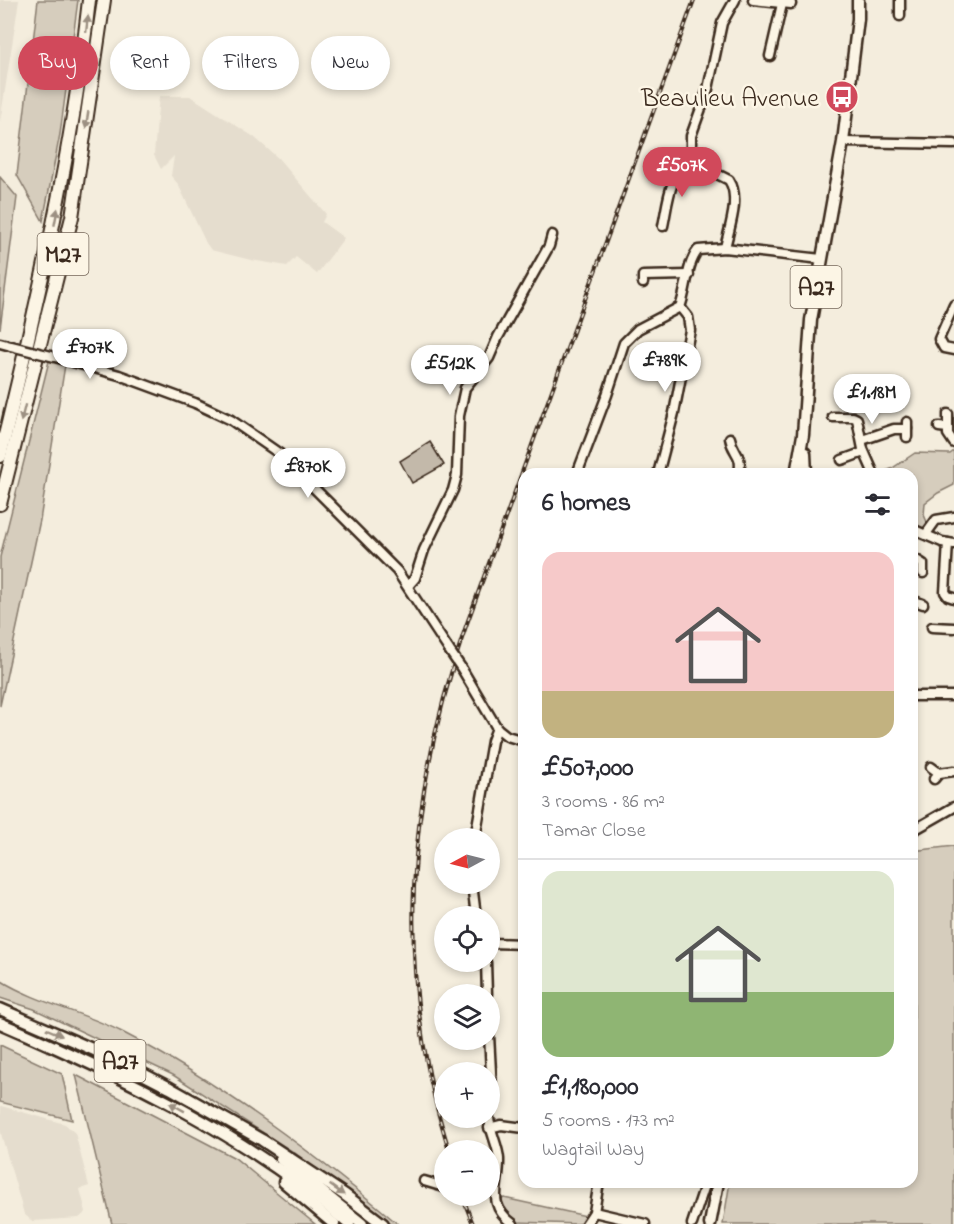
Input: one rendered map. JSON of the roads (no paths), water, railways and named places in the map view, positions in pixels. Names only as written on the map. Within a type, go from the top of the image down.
[{"type":"highway","name":"M27","points":[[0,456],[57,216],[82,69],[89,0]]},
{"type":"highway","name":"M27","points":[[0,504],[72,217],[104,0]]},
{"type":"highway","name":"M27","points":[[0,437],[30,335]]},
{"type":"main road","name":"A27","points":[[797,468],[802,435],[809,338],[843,142],[858,18],[858,0]]},
{"type":"main road","name":"A27","points":[[858,18],[863,0]]},
{"type":"main road","name":"A27","points":[[802,435],[805,468]]},
{"type":"main road","name":"A27","points":[[0,1009],[117,1060],[262,1140],[307,1169],[383,1224]]},
{"type":"main road","name":"A27","points":[[0,1023],[104,1068],[174,1105],[228,1137],[304,1188],[349,1224]]},
{"type":"main road","name":"A27","points":[[234,1125],[315,1185],[362,1224]]},
{"type":"main road","name":"A27","points":[[228,1137],[334,1224]]},
{"type":"main road","points":[[711,1224],[717,1188]]},
{"type":"street","points":[[753,0],[786,4],[771,56]]},
{"type":"street","points":[[900,0],[900,16]]},
{"type":"street","points":[[663,226],[672,183],[680,169],[690,161],[691,136],[708,89],[722,23],[729,4]]},
{"type":"street","points":[[843,142],[954,144]]},
{"type":"street","points":[[690,161],[729,180],[732,184],[734,202],[725,248]]},
{"type":"street","points":[[408,586],[415,578],[424,550],[458,475],[459,416],[465,388],[489,358],[498,337],[549,246],[552,235]]},
{"type":"street","points":[[579,468],[624,343],[638,329],[680,307],[693,258],[698,250],[725,248],[821,259]]},
{"type":"street","points":[[640,279],[689,275]]},
{"type":"street","points":[[954,305],[939,339],[944,348],[954,350]]},
{"type":"street","points":[[660,468],[674,413],[690,330],[688,317],[680,307]]},
{"type":"street","points":[[0,343],[119,375],[195,403],[254,435],[280,454],[391,564],[462,669],[497,728],[507,736],[518,739]]},
{"type":"street","points":[[948,414],[944,428],[954,443]]},
{"type":"street","points":[[832,417],[857,419],[864,452],[871,468]]},
{"type":"street","points":[[862,440],[894,429],[907,429]]},
{"type":"street","points":[[730,438],[740,458],[739,468]]},
{"type":"street","points":[[847,456],[864,452]]},
{"type":"street","points":[[926,534],[936,520],[954,516]]},
{"type":"street","points":[[918,531],[951,544],[950,569],[945,592],[954,598]]},
{"type":"street","points":[[918,561],[923,564],[923,573]]},
{"type":"street","points":[[918,602],[923,604]]},
{"type":"street","points":[[932,627],[954,628]]},
{"type":"street","points":[[918,696],[954,696]]},
{"type":"street","points":[[477,828],[492,741],[497,728]]},
{"type":"street","points":[[931,767],[937,776],[954,771]]},
{"type":"street","points":[[918,828],[954,807]]},
{"type":"street","points":[[500,943],[518,944]]},
{"type":"street","points":[[500,1125],[518,1127]]},
{"type":"street","points":[[489,1128],[493,1140]]},
{"type":"street","points":[[424,1181],[434,1184]]},
{"type":"street","points":[[586,1224],[594,1212],[598,1188]]},
{"type":"street","points":[[692,1224],[704,1188]]},
{"type":"street","points":[[498,1206],[500,1212],[513,1224]]},
{"type":"street","points":[[594,1212],[645,1224]]},
{"type":"railway","points":[[524,468],[694,0]]},
{"type":"railway","points":[[446,1140],[431,1084],[420,1018],[414,953],[414,887],[419,822],[430,757],[446,692],[466,626],[518,483]]},
{"type":"railway","points":[[466,1206],[473,1224]]},
{"type":"place","name":"Beaulieu Avenue","points":[[842,97]]}]
